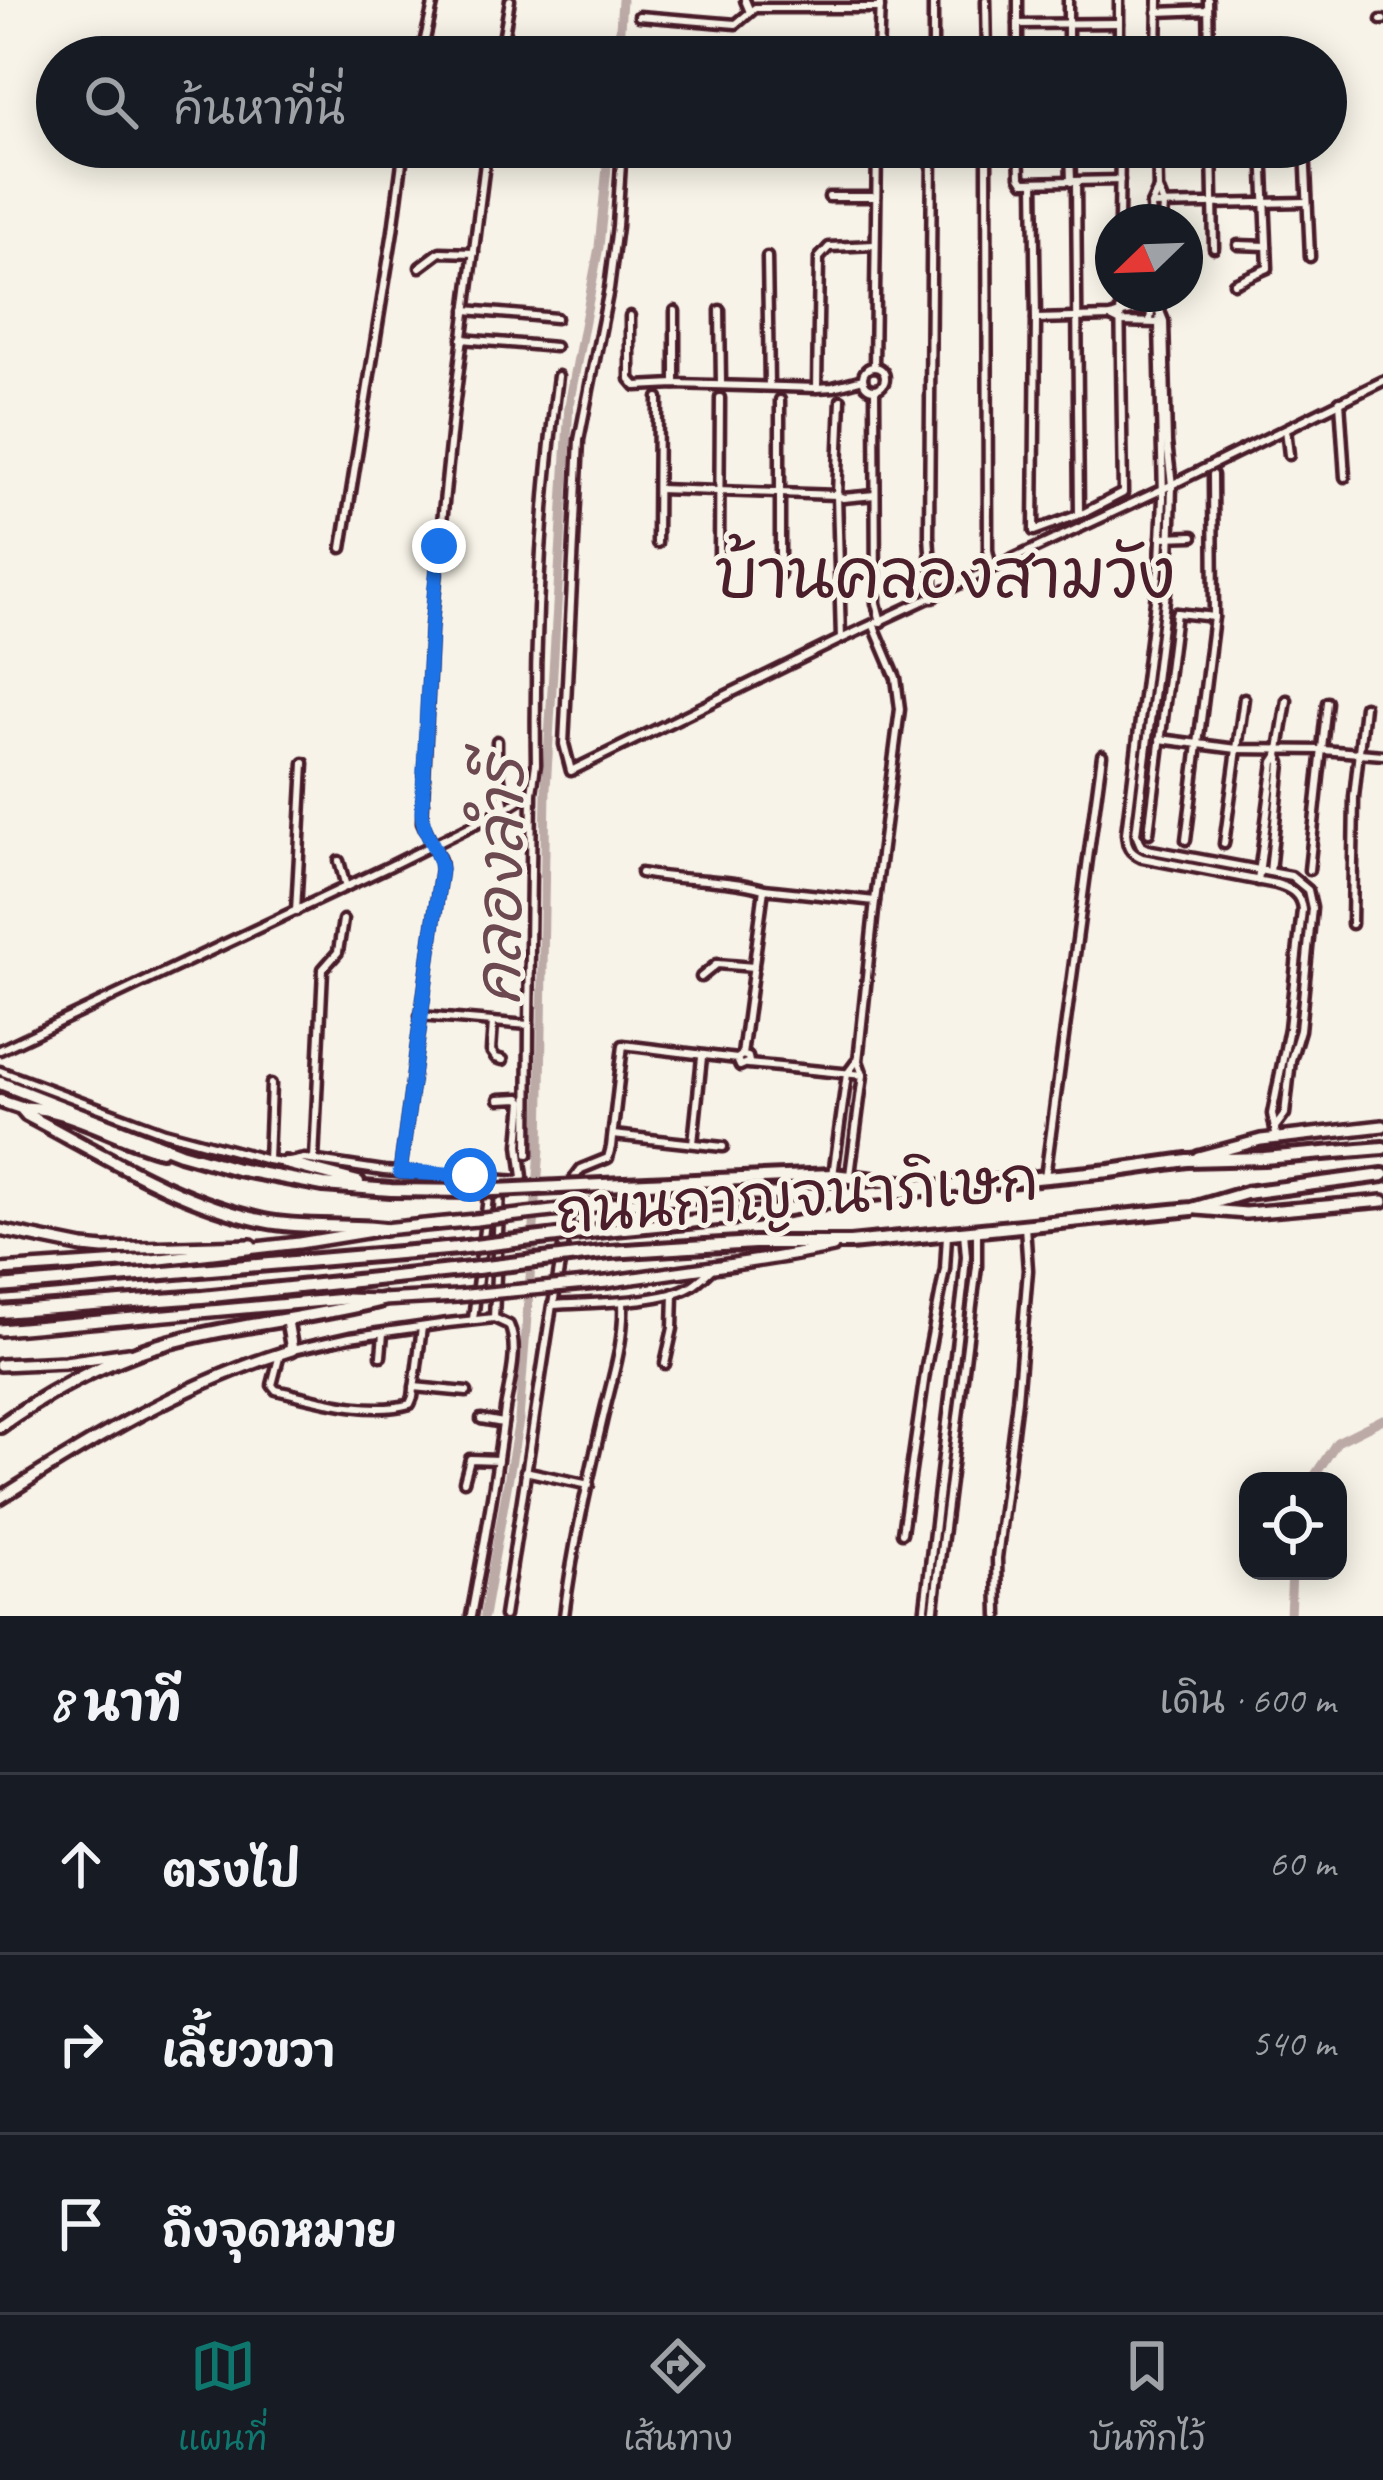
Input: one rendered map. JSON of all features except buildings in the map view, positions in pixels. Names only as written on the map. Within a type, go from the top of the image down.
[{"type":"main road","points":[[0,1083],[180,1153]]},
{"type":"main road","points":[[0,1101],[68,1117],[136,1143],[302,1182],[472,1191],[833,1174],[935,1187]]},
{"type":"main road","points":[[21,1108],[117,1163],[235,1214],[295,1225],[384,1229]]},
{"type":"main road","points":[[1186,1160],[1277,1132],[1383,1126]]},
{"type":"main road","name":"ถนนกาญจนาภิเษก","points":[[0,1287],[458,1248],[749,1216],[872,1194],[1186,1160],[1383,1148]]},
{"type":"main road","points":[[285,1163],[391,1190]]},
{"type":"main road","name":"ถนนกาญจนาภิเษก","points":[[0,1312],[92,1307],[610,1252],[850,1243],[1192,1209],[1246,1193],[1383,1174]]},
{"type":"main road","points":[[0,1270],[152,1260],[620,1203],[745,1194],[872,1194]]},
{"type":"main road","points":[[1192,1209],[1246,1213],[1383,1201]]},
{"type":"main road","points":[[0,1230],[104,1249],[268,1246]]},
{"type":"main road","points":[[0,1330],[345,1299],[457,1296],[607,1282],[761,1261],[850,1243]]},
{"type":"main road","points":[[0,1365],[140,1352],[382,1300]]},
{"type":"main road","points":[[0,1498],[176,1394],[292,1350],[287,1321]]},
{"type":"main road","points":[[0,1426],[61,1388],[140,1352]]},
{"type":"street","points":[[426,36],[434,0]]},
{"type":"street","points":[[504,36],[511,0]]},
{"type":"street","points":[[745,0],[750,12]]},
{"type":"street","points":[[932,36],[933,0]]},
{"type":"street","points":[[986,0],[987,36]]},
{"type":"street","points":[[1018,0],[1018,36]]},
{"type":"street","points":[[1068,0],[1068,36]]},
{"type":"street","points":[[1119,0],[1119,36]]},
{"type":"street","points":[[1157,0],[1157,36]]},
{"type":"street","points":[[1208,0],[1209,36]]},
{"type":"street","points":[[639,16],[736,24],[755,8],[880,4],[879,36]]},
{"type":"street","points":[[1157,12],[1208,10]]},
{"type":"street","points":[[1018,24],[1119,23]]},
{"type":"street","points":[[342,548],[401,168]]},
{"type":"street","points":[[400,1172],[441,869],[424,830],[422,812],[431,628],[484,168]]},
{"type":"street","points":[[621,168],[610,289],[579,440],[564,744],[571,771],[1383,381]]},
{"type":"street","points":[[874,367],[877,168]]},
{"type":"street","points":[[932,168],[928,535],[933,598]]},
{"type":"street","points":[[987,168],[992,569]]},
{"type":"street","points":[[1020,168],[1021,181],[1120,180]]},
{"type":"street","points":[[1072,168],[1079,514]]},
{"type":"street","points":[[1119,204],[1120,168]]},
{"type":"street","points":[[1158,168],[1164,204]]},
{"type":"street","points":[[1213,168],[1214,248]]},
{"type":"street","points":[[1234,283],[1268,268],[1264,168]]},
{"type":"street","points":[[1306,168],[1310,257]]},
{"type":"street","points":[[1034,182],[1034,531],[1123,494],[1121,312]]},
{"type":"street","points":[[1151,204],[1158,189]]},
{"type":"street","points":[[830,196],[876,197]]},
{"type":"street","points":[[1203,205],[1307,202]]},
{"type":"street","points":[[818,388],[819,258],[829,247],[875,245]]},
{"type":"street","points":[[1238,245],[1267,245]]},
{"type":"street","points":[[420,267],[440,252],[474,253]]},
{"type":"street","points":[[767,257],[769,385]]},
{"type":"street","points":[[466,310],[556,318]]},
{"type":"street","points":[[719,310],[721,384]]},
{"type":"street","points":[[675,311],[675,384]]},
{"type":"street","points":[[1121,318],[1147,312]]},
{"type":"street","points":[[1156,312],[1161,537],[1127,847],[1133,854],[1268,882],[1293,890],[1301,902],[1290,1015],[1272,1114],[1277,1132]]},
{"type":"street","points":[[1149,832],[1171,612],[1172,484],[1164,321],[1157,312]]},
{"type":"street","points":[[630,316],[630,379],[636,386],[818,388],[863,380]]},
{"type":"street","points":[[1036,319],[1111,317],[1155,322]]},
{"type":"street","points":[[462,339],[554,347]]},
{"type":"street","points":[[874,367],[885,375],[883,385],[875,389],[863,380],[866,370],[874,367]]},
{"type":"street","points":[[528,1154],[538,586],[558,376]]},
{"type":"street","points":[[850,1175],[863,1075],[857,1061],[874,901],[900,709],[876,603],[875,389]]},
{"type":"street","points":[[657,543],[658,398]]},
{"type":"street","points":[[719,558],[720,398]]},
{"type":"street","points":[[780,400],[780,574]]},
{"type":"street","points":[[841,400],[837,495],[841,639]]},
{"type":"street","points":[[1340,401],[1345,477]]},
{"type":"street","points":[[1286,428],[1288,455]]},
{"type":"street","points":[[1186,840],[1214,617],[1213,475]]},
{"type":"street","points":[[658,489],[846,498],[875,495]]},
{"type":"street","points":[[1161,537],[1193,536]]},
{"type":"street","points":[[1156,611],[1214,617]]},
{"type":"street","points":[[1171,612],[1136,834],[1141,846],[1292,876],[1312,898],[1300,1030],[1291,1060],[1286,1114],[1277,1132]]},
{"type":"street","points":[[1224,844],[1244,698]]},
{"type":"street","points":[[1268,882],[1286,700]]},
{"type":"street","points":[[1309,870],[1327,702]]},
{"type":"street","points":[[1352,924],[1354,797],[1364,706]]},
{"type":"street","points":[[1139,738],[1149,740]]},
{"type":"street","points":[[1160,739],[1279,754],[1323,750],[1383,755]]},
{"type":"street","points":[[497,741],[505,809]]},
{"type":"street","points":[[1258,881],[1274,762],[1279,754]]},
{"type":"street","points":[[1045,1178],[1102,755]]},
{"type":"street","points":[[296,911],[304,763]]},
{"type":"street","points":[[0,1050],[532,793]]},
{"type":"street","points":[[338,861],[344,881]]},
{"type":"street","points":[[641,873],[874,901]]},
{"type":"street","points":[[740,1057],[764,889]]},
{"type":"street","points":[[314,1160],[323,969],[338,952],[343,920]]},
{"type":"street","points":[[701,977],[717,964],[754,967]]},
{"type":"street","points":[[1290,1015],[1302,1016]]},
{"type":"street","points":[[420,1016],[530,1025]]},
{"type":"street","points":[[494,1021],[491,1051],[502,1060]]},
{"type":"street","points":[[504,1616],[575,1178],[581,1169],[608,1158],[623,1045],[863,1075]]},
{"type":"street","points":[[693,1143],[703,1056]]},
{"type":"street","points":[[833,1174],[847,1074],[857,1061]]},
{"type":"street","points":[[0,1071],[164,1132],[268,1160],[304,1159],[400,1172],[522,1179],[523,1101],[499,1100]]},
{"type":"street","points":[[268,1160],[272,1084]]},
{"type":"street","points":[[1276,1088],[1288,1090]]},
{"type":"street","points":[[841,1117],[857,1117]]},
{"type":"street","points":[[614,1136],[723,1147]]},
{"type":"street","points":[[473,1320],[490,1179]]},
{"type":"street","points":[[494,1318],[501,1180]]},
{"type":"street","points":[[998,1616],[996,1568],[1028,1270],[1025,1224]]},
{"type":"street","points":[[928,1616],[977,1266],[970,1230]]},
{"type":"street","points":[[902,1533],[947,1233]]},
{"type":"street","points":[[551,1312],[674,1293],[717,1264]]},
{"type":"street","points":[[664,1364],[673,1328],[674,1293]]},
{"type":"street","points":[[564,1616],[614,1375],[623,1300]]},
{"type":"street","points":[[292,1350],[473,1320],[494,1318],[509,1325],[514,1338],[503,1424],[471,1616]]},
{"type":"street","points":[[280,1354],[272,1384],[279,1392],[361,1406],[410,1404],[422,1327]]},
{"type":"street","points":[[380,1356],[383,1333]]},
{"type":"street","points":[[414,1387],[466,1392]]},
{"type":"street","points":[[482,1419],[503,1424]]},
{"type":"street","points":[[464,1481],[470,1460],[498,1460]]},
{"type":"street","points":[[525,1471],[589,1485]]},
{"type":"waterway","name":"คลองลำรี","points":[[619,36],[622,0]]},
{"type":"waterway","name":"คลองลำรี","points":[[484,1616],[519,1420],[540,1149],[546,789],[569,405],[599,247],[607,168]]},
{"type":"waterway","points":[[1317,1472],[1337,1442],[1383,1419]]},
{"type":"waterway","points":[[1290,1616],[1292,1580]]},
{"type":"district","name":"บ้านคลองสามวัง","points":[[945,575]]},
{"type":"route","points":[[439,546],[422,822],[441,869],[400,1172],[470,1175]]}]
